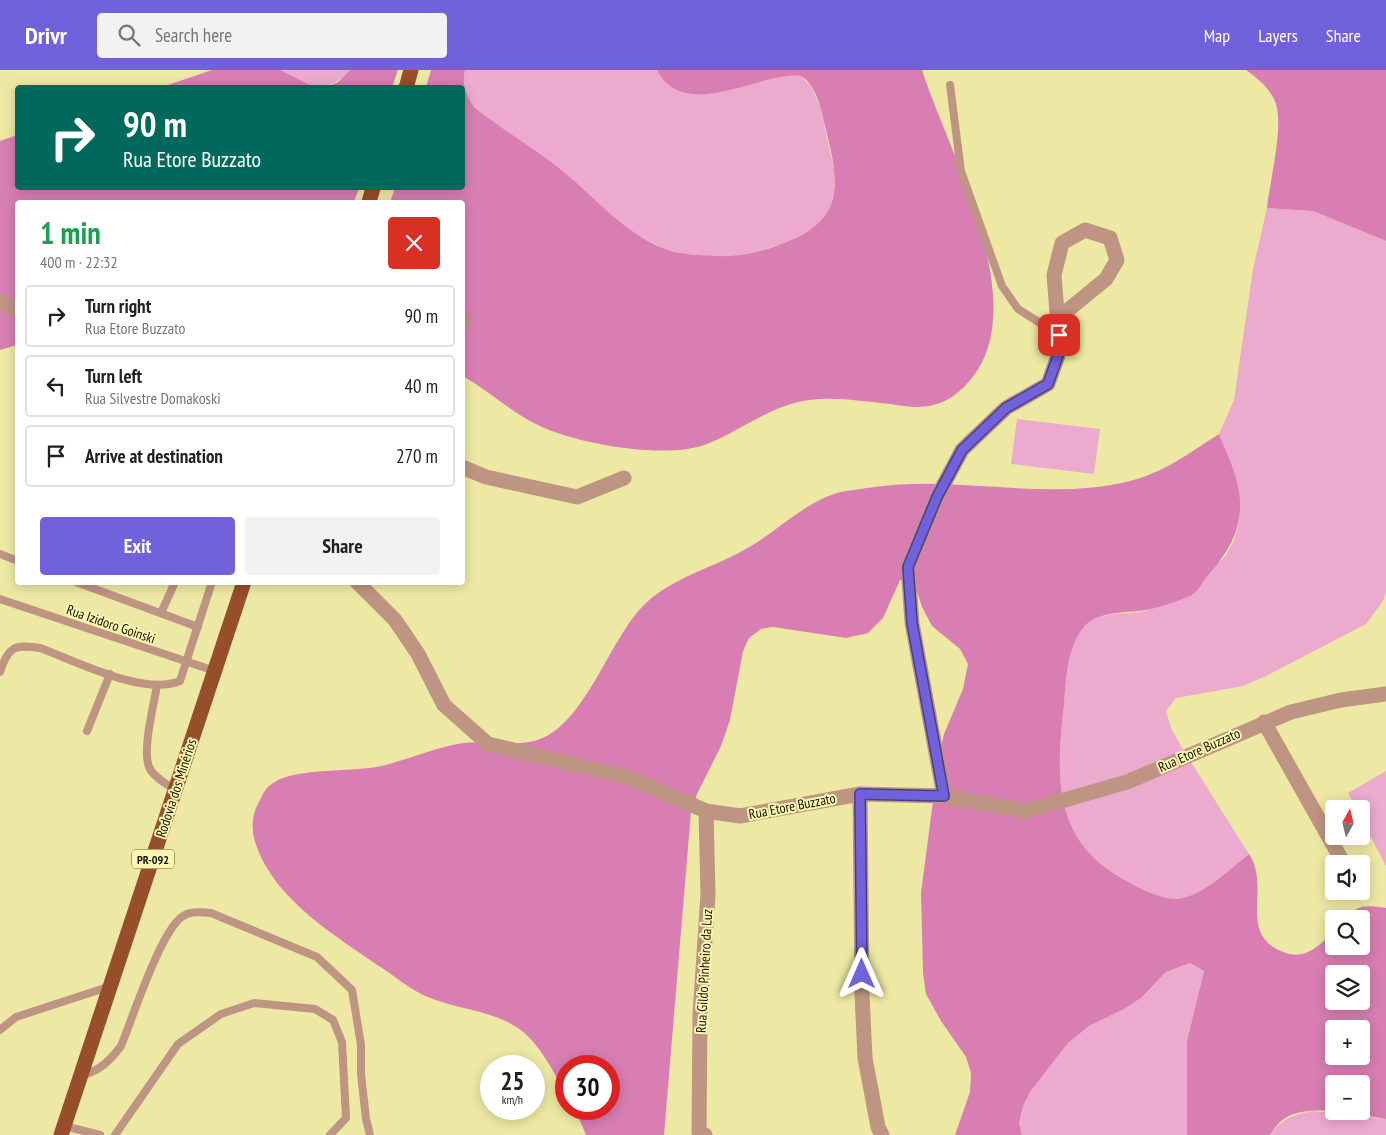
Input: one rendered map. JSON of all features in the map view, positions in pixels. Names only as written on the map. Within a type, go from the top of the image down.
[{"type":"main road","points":[[407,85],[412,70]]},
{"type":"main road","name":"Rodovia dos Minérios","points":[[62,1131],[243,585]]},
{"type":"street","points":[[944,796],[912,623],[908,567],[937,497],[962,450],[1006,408],[1048,384],[1060,350],[1057,319],[1054,274],[1062,243],[1085,230],[1110,238],[1117,260],[1106,279],[1057,319]]},
{"type":"street","points":[[0,301],[15,308]]},
{"type":"street","points":[[465,468],[486,476],[577,497],[624,478]]},
{"type":"street","name":"Rua Etore Buzzato","points":[[361,585],[395,620],[418,654],[444,705],[488,744],[630,778],[706,811],[740,816],[860,794],[944,796],[1026,811],[1127,782],[1291,712],[1332,702],[1386,694]]},
{"type":"street","points":[[1264,722],[1339,855]]},
{"type":"street","points":[[860,794],[862,994],[865,1058],[878,1127],[882,1135]]},
{"type":"street","name":"Rua Gildo Pinheiro da Luz","points":[[702,1134],[700,1014],[708,894],[706,811]]},
{"type":"lane","points":[[950,85],[961,171],[1002,286],[1018,308],[1059,335]]},
{"type":"lane","points":[[0,554],[15,560]]},
{"type":"lane","points":[[84,585],[198,627]]},
{"type":"lane","points":[[161,613],[174,585]]},
{"type":"lane","points":[[0,672],[5,655],[16,646],[29,646],[40,648],[110,674],[157,685],[170,685],[180,681],[211,585]]},
{"type":"lane","name":"Rua Izidoro Goinski","points":[[0,599],[186,663],[215,671]]},
{"type":"lane","points":[[87,731],[110,674]]},
{"type":"lane","points":[[157,685],[146,755],[149,768],[175,790]]},
{"type":"lane","points":[[81,1076],[104,1066],[122,1046],[166,935],[184,915],[200,912],[212,913],[317,957],[352,990],[361,1045],[361,1074],[367,1128],[370,1135]]},
{"type":"lane","points":[[0,1030],[16,1017],[111,986]]},
{"type":"lane","points":[[115,1135],[178,1044],[221,1014],[254,1003],[315,1008],[333,1020],[342,1042],[346,1118],[330,1135]]},
{"type":"lane","points":[[62,1131],[100,1135]]},
{"type":"shaded area","points":[[212,70],[280,70],[310,85],[168,85]]},
{"type":"shaded area","points":[[280,70],[350,70],[341,78],[327,85],[312,85],[299,81]]},
{"type":"shaded area","points":[[350,70],[398,70],[393,85],[331,85],[338,82]]},
{"type":"shaded area","points":[[431,70],[465,70],[464,85],[427,85]]},
{"type":"shaded area","points":[[465,70],[657,70],[689,90],[703,90],[778,71],[801,76],[812,88],[820,107],[835,173],[834,193],[829,213],[818,226],[790,241],[748,255],[727,257],[684,254],[665,249],[636,235],[474,107],[465,90]]},
{"type":"shaded area","points":[[657,70],[922,70],[965,182],[990,268],[993,309],[988,346],[972,378],[959,391],[950,398],[928,406],[912,407],[856,400],[809,400],[774,410],[718,439],[690,449],[647,450],[623,448],[576,439],[556,433],[530,421],[465,377],[465,200],[391,200],[394,190],[465,190],[465,90],[474,107],[560,169],[622,224],[650,242],[671,251],[691,254],[725,256],[761,251],[799,237],[815,226],[826,214],[832,201],[835,185],[834,168],[822,113],[815,92],[801,76],[785,76],[725,91],[705,94],[686,93],[670,86]]},
{"type":"shaded area","points":[[1246,70],[1386,70],[1386,241],[1313,211],[1267,208],[1277,144],[1277,108],[1269,91]]},
{"type":"shaded area","points":[[15,136],[15,190],[358,190],[355,200],[15,200],[15,346],[0,350],[0,141]]},
{"type":"shaded area","points":[[1267,208],[1313,211],[1386,241],[1386,592],[1383,601],[1366,624],[1243,686],[1176,698],[1166,711],[1171,728],[1182,748],[1249,854],[1201,891],[1183,898],[1172,899],[1142,889],[1100,863],[1083,845],[1071,825],[1064,804],[1060,780],[1061,730],[1067,674],[1070,654],[1074,644],[1083,627],[1090,621],[1106,615],[1143,612],[1151,609],[1218,563],[1225,556],[1233,541],[1238,526],[1238,495],[1235,480],[1219,434],[1234,400],[1253,269]]},
{"type":"shaded area","points":[[1017,419],[1100,429],[1094,474],[1011,464]]},
{"type":"shaded area","points":[[1219,434],[1236,479],[1240,497],[1237,527],[1230,546],[1192,595],[1151,609],[1105,615],[1089,622],[1078,636],[1068,664],[1061,730],[1060,780],[1064,804],[1071,825],[1083,845],[1100,863],[1138,887],[1164,897],[1179,899],[1201,891],[1249,854],[1255,867],[1258,923],[1262,935],[1271,945],[1286,953],[1293,955],[1307,952],[1325,939],[1325,955],[1370,955],[1370,910],[1355,910],[1374,906],[1386,908],[1386,1119],[1370,1116],[1370,1075],[1325,1075],[1325,1111],[1311,1111],[1289,1116],[1278,1124],[1270,1135],[1187,1135],[1187,1041],[1204,971],[1190,963],[1166,972],[1141,998],[1124,1009],[1089,1026],[1068,1043],[1030,1092],[1023,1106],[1019,1123],[1022,1135],[955,1135],[970,1092],[971,1073],[966,1057],[941,1021],[926,994],[923,973],[921,893],[939,755],[944,734],[963,689],[968,664],[960,649],[932,626],[922,607],[913,579],[900,580],[883,618],[868,633],[846,638],[773,627],[761,629],[749,638],[743,651],[730,720],[721,746],[697,794],[691,812],[664,1135],[586,1135],[580,1120],[620,1120],[620,1055],[555,1055],[555,1074],[545,1055],[543,1055],[529,1037],[511,1024],[488,1014],[422,994],[344,942],[306,913],[289,896],[274,879],[262,859],[254,838],[253,818],[264,792],[278,780],[305,773],[381,766],[442,747],[463,743],[521,743],[540,739],[556,730],[584,699],[619,638],[643,606],[654,596],[667,587],[751,546],[825,497],[851,490],[907,484],[1035,489],[1098,487],[1130,481],[1154,473]]},
{"type":"shaded area","points":[[1386,771],[1386,866],[1370,835],[1370,800],[1352,800],[1348,793]]},
{"type":"shaded area","points":[[1190,963],[1204,971],[1187,1041],[1187,1135],[1022,1135],[1019,1123],[1023,1106],[1030,1092],[1068,1043],[1089,1026],[1124,1009],[1141,998],[1166,972]]},
{"type":"shaded area","points":[[1313,1111],[1325,1112],[1325,1120],[1370,1120],[1370,1117],[1386,1119],[1386,1135],[1270,1135],[1274,1129],[1288,1118]]},
{"type":"route","points":[[862,974],[860,794],[944,796],[912,623],[908,567],[937,497],[962,450],[1006,408],[1048,384],[1060,350],[1059,335]]}]
